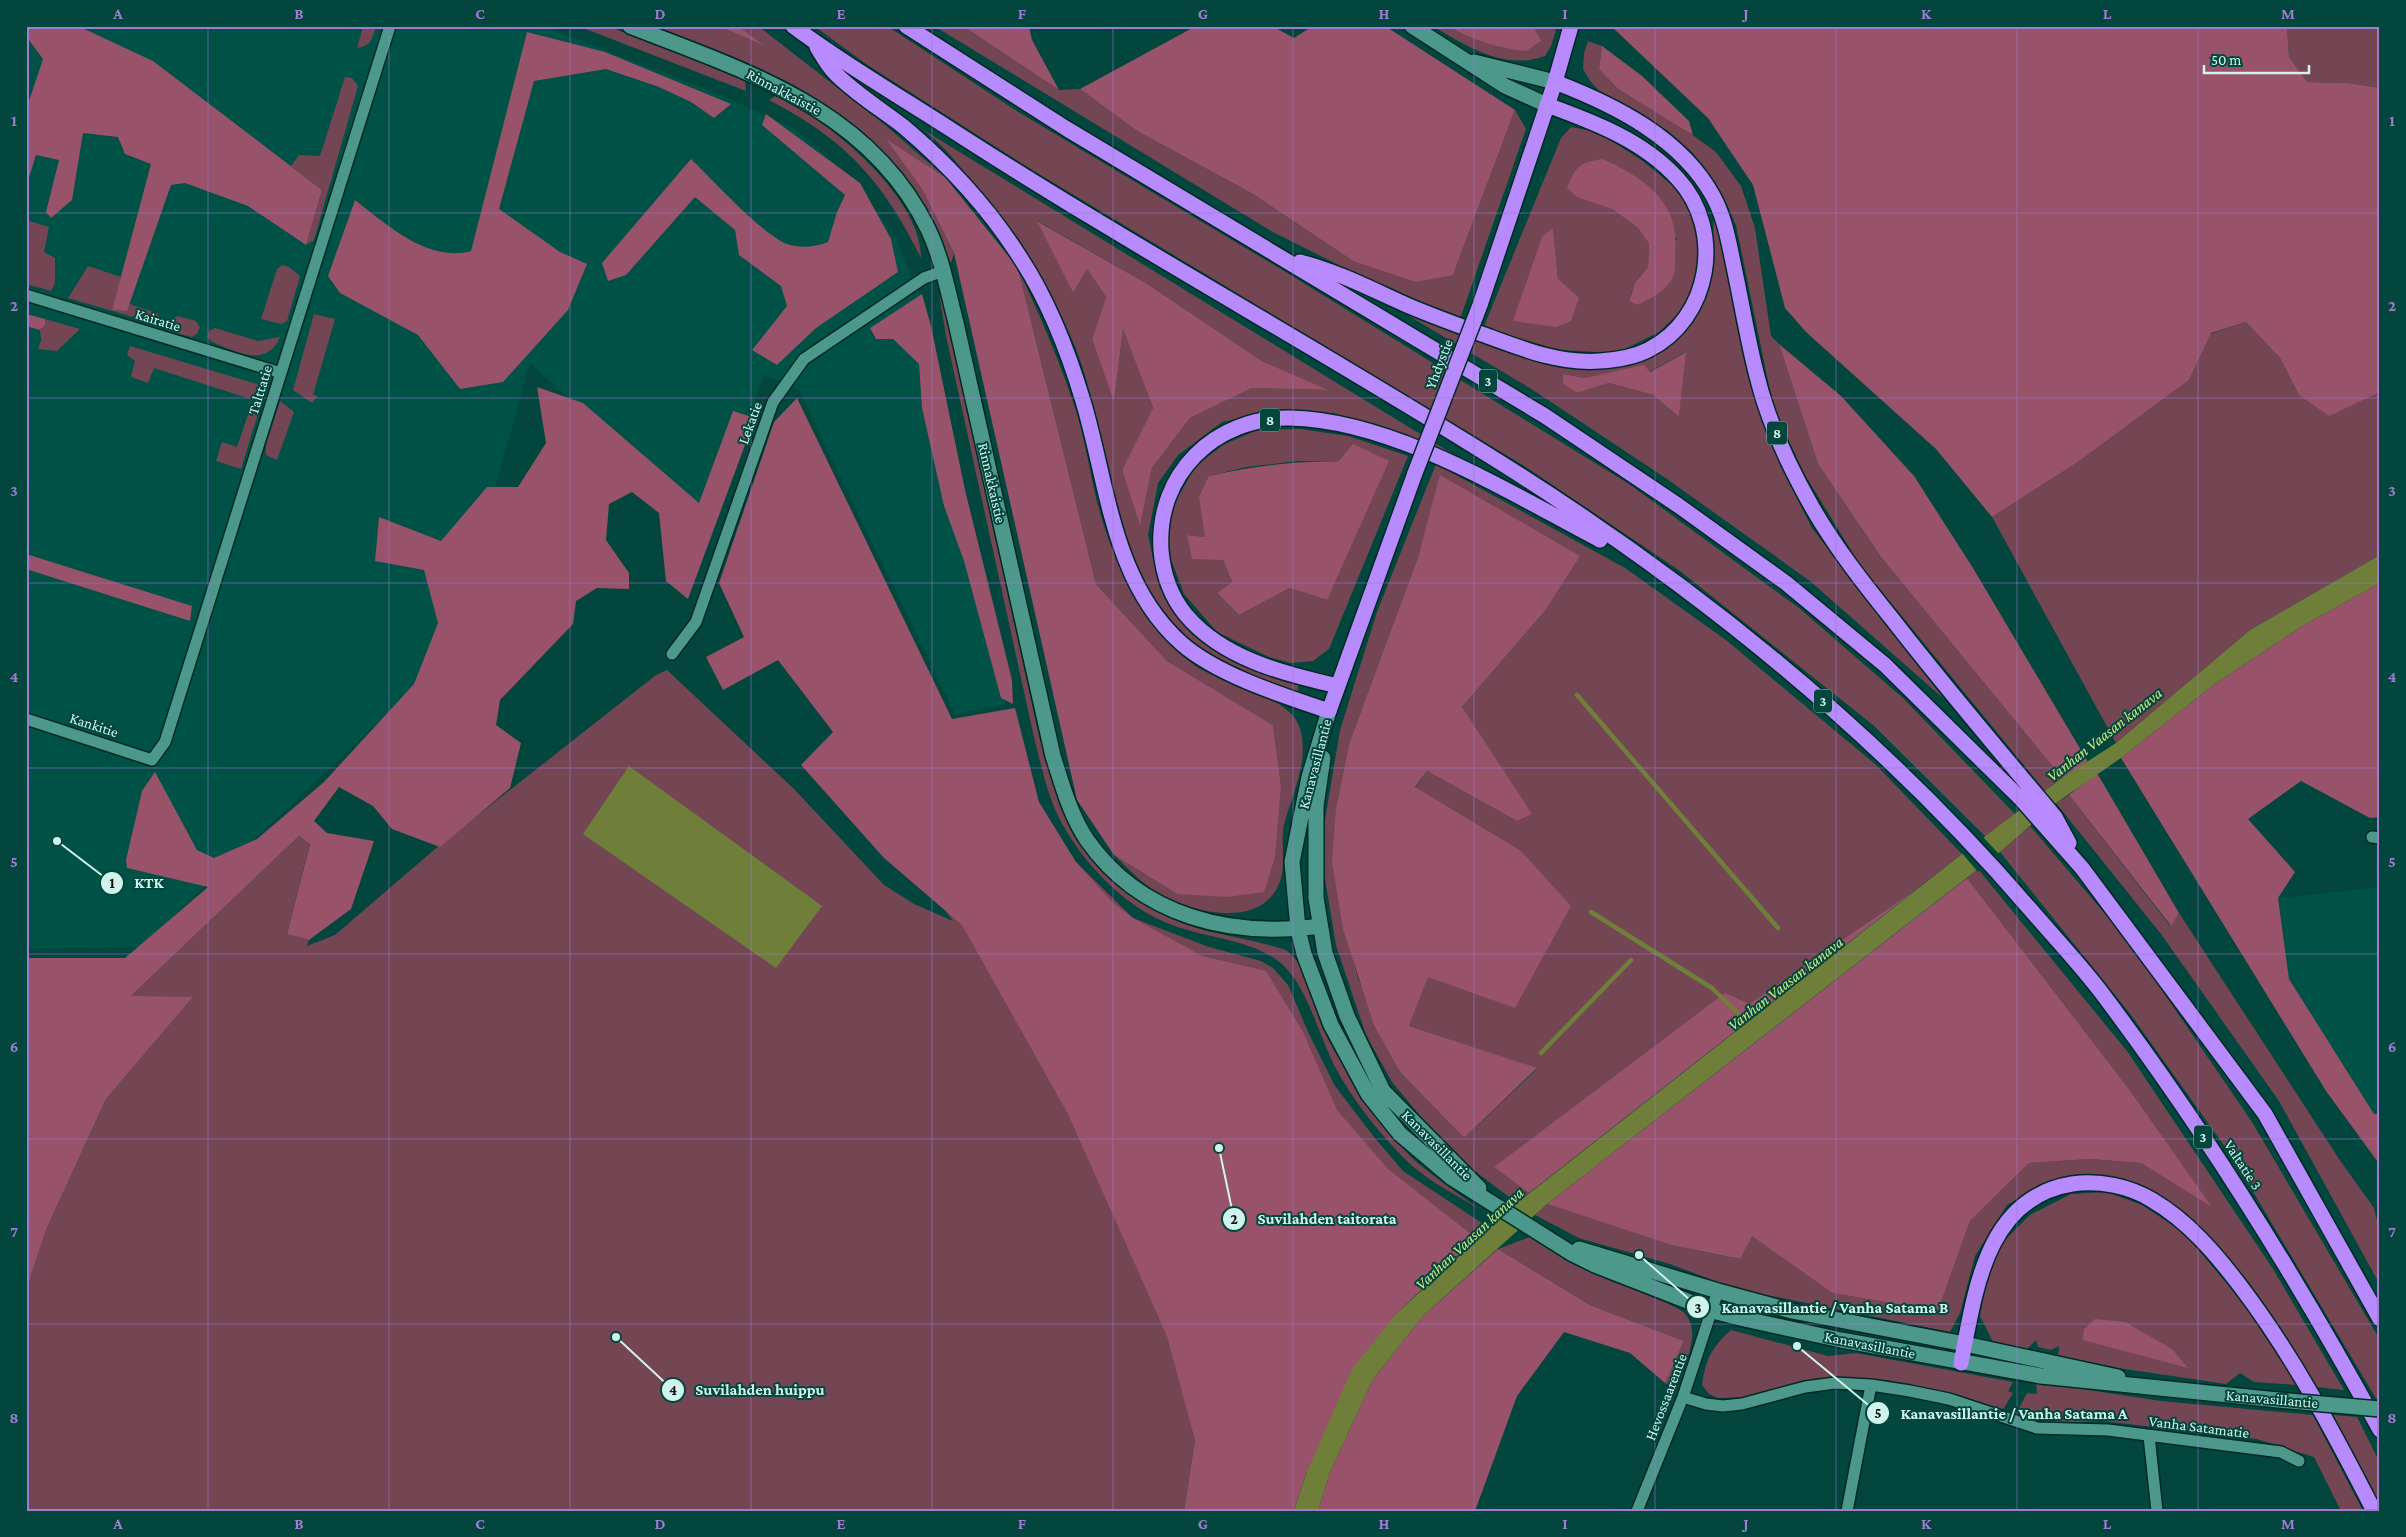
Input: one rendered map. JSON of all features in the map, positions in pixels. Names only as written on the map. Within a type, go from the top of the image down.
[{"type":"highway","name":"3","points":[[793,26],[813,41],[1035,184],[1369,382],[1516,472],[1665,574]]},
{"type":"highway","name":"3","points":[[906,26],[1066,129],[1545,416],[1678,506],[1786,583],[1885,664],[2029,796]]},
{"type":"highway","name":"Yhdystie","points":[[1329,711],[1480,305],[1555,82],[1571,26]]},
{"type":"highway","points":[[813,41],[834,72],[904,128],[955,173],[990,212],[1022,259],[1047,304],[1068,356],[1083,402],[1121,550],[1138,590],[1154,615],[1182,644],[1219,667],[1253,684],[1329,711]]},
{"type":"highway","name":"8","points":[[1555,82],[1590,96],[1641,124],[1668,142],[1695,168],[1714,196],[1725,223],[1758,381],[1788,460],[1813,508],[1860,578],[2050,821],[2082,868],[2265,1114],[2380,1319]]},
{"type":"highway","points":[[1284,258],[1331,270],[1411,307],[1525,350],[1571,361],[1599,362],[1647,351],[1678,326],[1700,291],[1706,268],[1707,244],[1702,222],[1692,199],[1679,179],[1658,159],[1615,133],[1547,105]]},
{"type":"highway","name":"8","points":[[1338,686],[1274,668],[1228,649],[1206,634],[1186,616],[1172,594],[1163,568],[1161,541],[1163,516],[1169,494],[1182,471],[1197,452],[1217,437],[1242,426],[1290,418],[1318,420],[1358,429],[1399,442],[1450,461],[1665,574]]},
{"type":"highway","name":"Valtatie 3","points":[[1665,574],[1763,650],[1859,732],[1993,866],[2098,988],[2226,1169],[2340,1356],[2380,1430]]},
{"type":"highway","points":[[1961,1363],[1981,1268],[1990,1247],[2005,1224],[2022,1206],[2041,1195],[2065,1186],[2087,1182],[2130,1190],[2152,1200],[2173,1214],[2199,1238],[2244,1290],[2291,1358],[2328,1421],[2374,1511]]},
{"type":"main road","name":"Rinnakkaistie","points":[[630,26],[765,80],[794,94],[844,127],[870,149],[893,175],[918,209],[929,231],[943,271],[1053,756],[1064,792],[1087,839],[1106,862],[1126,880],[1169,909],[1208,922],[1244,929],[1298,929],[1320,926]]},
{"type":"main road","points":[[1412,26],[1460,59],[1505,86],[1547,105]]},
{"type":"main road","points":[[1460,59],[1555,82]]},
{"type":"main road","name":"Kanavasillantie","points":[[1329,711],[1316,806],[1315,864],[1320,926],[1325,953],[1347,1016],[1383,1090],[1498,1206]]},
{"type":"main road","name":"Kanavasillantie","points":[[1329,711],[1309,777],[1292,862],[1298,929],[1304,954],[1331,1024],[1368,1094],[1400,1134],[1452,1178],[1571,1253],[1614,1274],[1712,1311],[1791,1330],[2050,1378],[2380,1409]]},
{"type":"main road","name":"Kanavasillantie","points":[[1535,1229],[1578,1249],[1792,1311],[1965,1344],[2164,1388]]},
{"type":"street","name":"Talttatie","points":[[152,760],[165,742],[390,26]]},
{"type":"street","name":"Lekatie","points":[[672,654],[696,622],[772,402],[804,359],[924,278],[943,271]]},
{"type":"street","name":"Kairatie","points":[[26,295],[281,373]]},
{"type":"street","name":"Kankitie","points":[[26,719],[152,760]]},
{"type":"street","name":"Hevossaarentie","points":[[1637,1511],[1683,1397],[1718,1291]]},
{"type":"street","name":"Vanha Satamatie","points":[[1683,1397],[1706,1404],[1723,1406],[1742,1404],[1805,1387],[1835,1383],[1871,1385],[1949,1400],[2037,1428],[2108,1430],[2281,1452],[2299,1461]]},
{"type":"street","points":[[1847,1511],[1871,1385]]},
{"type":"street","points":[[2149,1436],[2157,1511]]},
{"type":"shaded area","points":[[26,26],[543,26],[721,95],[791,127],[854,179],[897,242],[925,308],[1006,704],[955,714],[799,390],[764,375],[710,529],[530,363],[449,655],[141,947],[26,949]]},
{"type":"shaded area","points":[[26,26],[78,26],[153,61],[322,190],[306,245],[248,206],[185,183],[171,185],[127,311],[112,310],[151,164],[125,154],[118,137],[83,133],[72,200],[51,218],[46,212],[59,160],[36,155],[26,187],[26,110],[43,59],[26,36]]},
{"type":"shaded area","points":[[363,26],[376,26],[368,44],[357,48]]},
{"type":"shaded area","points":[[578,26],[607,26],[740,76],[745,81],[746,91]]},
{"type":"shaded area","points":[[655,26],[718,26],[763,45],[738,26],[758,26],[884,124],[945,177],[887,140],[922,189],[954,253],[951,263],[927,214],[910,186],[886,155],[859,129],[829,106],[796,86],[762,69]]},
{"type":"shaded area","points":[[718,26],[738,26],[765,46]]},
{"type":"shaded area","points":[[814,26],[887,26],[1020,113],[1284,271],[1629,484],[1799,608],[1903,698],[2016,815],[1986,837],[1873,725],[1680,571],[1526,467],[1029,168],[869,66]]},
{"type":"shaded area","points":[[934,26],[963,26],[1059,90],[1080,89],[1137,131],[1253,194],[1353,261],[1453,275],[1515,110],[1526,129],[1460,319],[1378,285],[1273,232]]},
{"type":"shaded area","points":[[963,26],[1029,26],[1032,40],[1059,90]]},
{"type":"shaded area","points":[[1196,26],[1272,26],[1294,38],[1313,26],[1385,26],[1515,110],[1453,275],[1416,282],[1353,261],[1253,194],[1137,131],[1080,89]]},
{"type":"shaded area","points":[[1433,26],[1543,26],[1556,30],[1551,46],[1545,56],[1530,60],[1516,60],[1486,54]]},
{"type":"shaded area","points":[[1448,26],[1528,26],[1534,28],[1541,41],[1526,51],[1516,50],[1476,39]]},
{"type":"shaded area","points":[[1611,26],[2287,26],[2289,57],[2307,82],[2348,83],[2380,88],[2380,392],[2329,416],[2299,395],[2280,358],[2246,322],[2211,333],[2189,380],[2078,462],[1992,517],[1936,449],[1806,332],[1785,308],[1753,185],[1708,118]]},
{"type":"shaded area","points":[[2287,26],[2380,26],[2380,88],[2348,83],[2307,82],[2289,57]]},
{"type":"shaded area","points":[[527,32],[605,52],[731,104],[714,118],[691,102],[659,87],[606,69],[534,81],[499,209],[560,252],[587,264],[568,310],[503,382],[460,389],[418,335],[340,293],[328,276],[355,200],[408,239],[439,251],[455,253],[471,251]]},
{"type":"shaded area","points":[[1588,41],[1602,46],[1599,69],[1618,89],[1680,126],[1716,152],[1741,186],[1755,228],[1771,336],[1779,344],[1818,464],[1881,557],[2062,778],[2045,791],[1860,565],[1805,475],[1774,410],[1736,225],[1722,194],[1693,153],[1667,130],[1603,95],[1591,82],[1583,69],[1584,53]]},
{"type":"shaded area","points":[[1602,46],[1642,76],[1689,121],[1693,135],[1618,89],[1599,69]]},
{"type":"shaded area","points":[[345,77],[352,78],[358,86],[314,240],[306,245],[322,190],[291,166],[299,155],[320,156]]},
{"type":"shaded area","points":[[775,96],[820,122],[868,162],[889,186],[906,210],[917,234],[921,258],[892,206],[860,165],[820,131],[769,100]]},
{"type":"shaded area","points":[[766,114],[860,183],[891,239],[898,272],[816,328],[777,365],[752,350],[787,306],[781,286],[739,255],[735,230],[695,197],[626,275],[608,281],[602,263],[691,159],[753,220],[779,240],[790,245],[804,247],[828,242],[837,212],[845,195],[762,125]]},
{"type":"shaded area","points":[[917,126],[1456,456],[1383,427],[1332,413],[1274,411],[1222,422],[1178,455],[1158,483],[1148,535],[1159,586],[1191,634],[1234,661],[1298,685],[1298,693],[1250,675],[1204,652],[1178,630],[1160,608],[1146,584],[1126,533],[1085,377],[1066,325],[1029,258],[1000,216],[950,155],[925,131]],"holes":[[[1038,221],[1146,283],[1262,361],[1326,390],[1252,388],[1190,418],[1152,468],[1140,523],[1122,470],[1153,408],[1123,328],[1114,401],[1092,339],[1106,297],[1087,269],[1073,293]]]},
{"type":"shaded area","points":[[1571,127],[1598,132],[1643,161],[1684,195],[1696,232],[1699,266],[1686,306],[1659,332],[1617,353],[1559,350],[1483,329],[1561,138]],"holes":[[[1612,209],[1677,238],[1638,305],[1629,300],[1635,283],[1648,267],[1649,244],[1638,228]],[[1553,229],[1558,279],[1542,238]]]},
{"type":"shaded area","points":[[886,139],[945,177],[1018,268],[1096,584],[1167,661],[1273,725],[1281,785],[1275,857],[1264,892],[1227,897],[1177,894],[1114,855],[1077,800],[954,253],[922,189]]},
{"type":"shaded area","points":[[1602,159],[1632,174],[1645,183],[1666,206],[1672,220],[1675,235],[1675,271],[1673,276],[1663,290],[1638,305],[1629,301],[1635,283],[1648,267],[1649,244],[1638,228],[1612,209],[1577,197],[1567,188],[1579,167],[1588,162]]},
{"type":"shaded area","points":[[1714,215],[1724,242],[1734,311],[1749,380],[1780,465],[1812,528],[1944,699],[1810,581],[1667,479],[1533,390],[1404,313],[1531,359],[1599,370],[1644,359],[1698,309],[1711,280]],"holes":[[[1685,352],[1679,417],[1653,395],[1609,383],[1577,393],[1563,383],[1563,374],[1585,378],[1649,372]]]},
{"type":"shaded area","points":[[26,220],[49,227],[44,252],[55,258],[55,283],[51,291],[26,284]]},
{"type":"shaded area","points":[[1037,221],[1146,283],[1262,361],[1328,390],[1252,388],[1190,418],[1152,468],[1140,525],[1122,470],[1153,408],[1123,329],[1114,402],[1092,339],[1106,297],[1087,269],[1073,293]]},
{"type":"shaded area","points":[[1553,228],[1558,279],[1579,298],[1571,321],[1556,327],[1513,321],[1542,237]]},
{"type":"shaded area","points":[[282,265],[289,267],[300,276],[287,321],[281,324],[261,319],[277,269]]},
{"type":"shaded area","points":[[88,266],[121,277],[112,310],[126,311],[129,304],[157,313],[160,318],[154,323],[68,298]]},
{"type":"shaded area","points":[[1018,268],[1050,340],[1071,395],[1081,428],[1100,512],[1109,540],[1126,580],[1140,605],[1160,633],[1192,664],[1208,673],[1269,698],[1293,716],[1299,726],[1302,738],[1302,763],[1284,825],[1283,870],[1279,884],[1269,899],[1255,908],[1238,912],[1220,913],[1201,910],[1183,904],[1166,897],[1147,885],[1114,855],[1177,894],[1281,785],[1273,725],[1167,661],[1096,584]]},
{"type":"shaded area","points":[[939,293],[946,312],[1039,736],[1049,771],[1076,833],[1094,859],[1115,882],[1141,902],[1171,918],[1207,931],[1262,943],[1287,951],[1295,959],[1306,977],[1319,1019],[1330,1043],[1375,1115],[1413,1159],[1479,1209],[1418,1171],[1378,1130],[1350,1092],[1334,1065],[1300,987],[1283,965],[1273,957],[1249,946],[1184,929],[1164,922],[1145,912],[1110,885],[1068,834],[1050,796],[1033,733],[946,336]]},
{"type":"shaded area","points":[[922,294],[931,326],[965,490],[1012,680],[1013,704],[1001,698],[964,561],[944,506],[922,408],[919,364],[893,339],[876,339],[870,328]]},
{"type":"shaded area","points":[[26,314],[45,319],[45,325],[40,330],[26,326]]},
{"type":"shaded area","points":[[314,314],[335,319],[313,395],[318,396],[312,403],[293,390]]},
{"type":"shaded area","points":[[178,316],[196,321],[200,327],[197,334],[192,337],[172,332],[169,327],[172,319]]},
{"type":"shaded area","points":[[45,319],[80,329],[57,351],[38,349],[41,340],[40,330],[45,325]]},
{"type":"shaded area","points":[[2246,322],[2280,358],[2299,395],[2377,394],[2380,392],[2380,555],[2250,630],[2116,743],[1992,517],[2078,462],[2189,380],[2210,334]]},
{"type":"shaded area","points":[[215,328],[258,341],[280,337],[274,347],[267,353],[250,355],[230,350],[212,342],[207,337],[209,331]]},
{"type":"shaded area","points":[[1779,344],[1841,396],[1914,476],[1973,568],[2088,762],[2062,778],[1881,557],[1818,464]]},
{"type":"shaded area","points":[[130,346],[257,384],[263,391],[260,402],[154,368],[148,383],[131,377],[135,361],[127,355]]},
{"type":"shaded area","points":[[1686,352],[1679,417],[1653,395],[1609,383],[1577,393],[1563,384],[1563,374],[1585,378],[1644,365],[1650,372]]},
{"type":"shaded area","points":[[537,387],[583,403],[699,503],[733,411],[755,418],[688,599],[666,581],[659,513],[632,492],[609,504],[606,540],[629,573],[629,589],[597,588],[576,601],[573,624],[500,700],[496,725],[521,743],[510,788],[440,847],[392,829],[373,806],[339,787],[314,821],[327,833],[374,841],[351,909],[309,940],[287,934],[310,844],[299,836],[131,996],[193,997],[106,1099],[46,1230],[26,1296],[26,958],[125,958],[208,887],[127,868],[126,860],[142,791],[155,772],[197,850],[214,858],[257,839],[324,782],[414,684],[438,623],[424,570],[375,561],[379,517],[441,541],[487,487],[518,487],[546,443]]},
{"type":"shaded area","points":[[797,398],[952,719],[1015,708],[1039,802],[1076,862],[1112,902],[1133,918],[1202,956],[1266,971],[1303,1032],[1337,1110],[1388,1169],[1476,1238],[1396,1314],[1306,1474],[1294,1511],[1184,1511],[1195,1440],[1167,1336],[1068,1114],[962,925],[884,858],[801,765],[833,732],[778,660],[723,690],[706,657],[744,637],[719,583],[774,422]]},
{"type":"shaded area","points":[[280,401],[294,412],[277,460],[266,455],[266,445]]},
{"type":"shaded area","points":[[249,412],[258,414],[241,469],[216,461],[222,442],[237,447]]},
{"type":"shaded area","points":[[1300,429],[1348,436],[1408,456],[1329,649],[1313,661],[1291,663],[1269,657],[1217,632],[1184,594],[1169,554],[1169,523],[1177,499],[1195,467],[1223,445],[1257,430]],"holes":[[[1298,461],[1338,462],[1327,600],[1290,588],[1239,615],[1217,593],[1232,582],[1223,560],[1187,535],[1205,537],[1209,476],[1246,467]]]},
{"type":"shaded area","points":[[1353,444],[1389,461],[1327,600],[1290,588],[1239,615],[1217,593],[1232,582],[1223,560],[1192,559],[1187,535],[1205,537],[1199,497],[1209,476],[1273,465],[1305,462],[1338,462]]},
{"type":"shaded area","points":[[1436,464],[1625,568],[1726,640],[1875,764],[1962,854],[1922,885],[1749,1004],[1495,1167],[1529,1193],[1517,1203],[1451,1153],[1392,1082],[1366,1035],[1336,945],[1324,873],[1325,820],[1340,730],[1377,612]],"holes":[[[1441,475],[1544,612],[1462,707],[1517,821],[1427,771],[1415,788],[1428,976],[1409,1026],[1537,1069],[1464,1138],[1400,1072],[1358,978],[1350,948],[1350,741],[1418,557]]]},
{"type":"shaded area","points":[[1440,475],[1580,556],[1544,612],[1462,707],[1532,814],[1517,821],[1427,771],[1415,787],[1521,851],[1571,906],[1515,1008],[1428,977],[1409,1026],[1537,1068],[1464,1138],[1400,1072],[1374,1025],[1343,929],[1332,861],[1336,809],[1350,741],[1418,557]]},
{"type":"shaded area","points":[[26,554],[192,606],[190,621],[26,569]]},
{"type":"shaded area","points":[[2380,555],[2380,583],[2304,625],[2216,683],[2121,758],[2056,803],[2000,852],[1547,1204],[1423,1316],[1373,1379],[1330,1472],[1318,1511],[1294,1511],[1306,1474],[1352,1369],[1396,1314],[1517,1203],[1962,854],[2062,778],[2116,743],[2250,630]]},
{"type":"shaded area","points":[[2380,583],[2380,817],[2370,818],[2301,781],[2248,819],[2295,872],[2278,898],[2289,979],[2374,1114],[2380,1114],[2380,1165],[2326,1091],[2121,758],[2216,683],[2304,625]]},
{"type":"shaded area","points":[[667,670],[794,789],[884,885],[914,904],[953,921],[945,910],[1076,862],[1133,918],[1209,947],[1261,961],[1273,968],[1288,985],[1309,1034],[1335,1086],[1374,1137],[1403,1171],[1491,1229],[1193,1430],[1195,1440],[1184,1511],[26,1511],[26,1296],[31,1275],[46,1230],[106,1099],[193,997],[130,997],[299,836],[310,843],[287,934],[309,940],[307,946],[335,935],[435,849],[656,675]]},
{"type":"shaded area","points":[[629,766],[822,906],[776,968],[583,834]]},
{"type":"shaded area","points":[[2097,773],[2179,913],[2171,926],[2069,795]]},
{"type":"shaded area","points":[[2069,795],[2170,926],[2179,913],[2339,1159],[2374,1208],[2380,1233],[2380,1285],[2279,1101],[2161,934],[2056,803]]},
{"type":"shaded area","points":[[2030,826],[2129,942],[2252,1122],[2380,1340],[2380,1405],[2233,1158],[2131,1015],[2000,852]]},
{"type":"shaded area","points":[[1978,869],[2127,1051],[2273,1269],[2344,1390],[2317,1387],[2250,1286],[2181,1211],[2138,1184],[2096,1175],[2046,1182],[2007,1205],[1975,1256],[1960,1313],[1950,1332],[1737,1289],[1670,1264],[1579,1238],[1535,1215],[1547,1204],[1671,1245],[1739,1259],[1751,1235],[1832,1293],[1938,1311],[1970,1221],[2029,1163],[2090,1159],[2141,1163],[2210,1205],[2129,1089],[1967,878]]},
{"type":"shaded area","points":[[1967,878],[2129,1089],[2212,1207],[2141,1163],[2090,1159],[2029,1163],[1970,1221],[1938,1311],[1832,1293],[1752,1236],[1740,1259],[1671,1245],[1547,1204]]},
{"type":"shaded area","points":[[1922,885],[1529,1193],[1494,1167],[1725,993],[1749,1004]]},
{"type":"shaded area","points":[[2380,887],[2380,1114],[2374,1114],[2289,979],[2278,898]]},
{"type":"shaded area","points":[[2107,1192],[2142,1205],[2183,1232],[2262,1325],[2298,1385],[2254,1382],[2240,1373],[2226,1384],[2058,1359],[2059,1346],[2051,1350],[2038,1347],[2036,1340],[2025,1351],[1994,1344],[1980,1316],[1988,1273],[2004,1241],[2030,1215],[2071,1194]]},
{"type":"shaded area","points":[[1530,1237],[1570,1263],[1667,1303],[1681,1310],[1687,1316],[1691,1325],[1691,1343],[1686,1362],[1674,1388],[1665,1383],[1684,1341],[1590,1305],[1498,1249]]},
{"type":"shaded area","points":[[1498,1249],[1590,1305],[1684,1341],[1665,1383],[1630,1353],[1564,1332],[1517,1396],[1475,1511],[1318,1511],[1330,1472],[1373,1379],[1423,1316]]},
{"type":"shaded area","points":[[2095,1319],[2125,1322],[2172,1349],[2188,1368],[2083,1340],[2084,1329]]},
{"type":"shaded area","points":[[1731,1330],[1828,1356],[1856,1353],[2013,1382],[2008,1391],[2013,1393],[2004,1408],[1999,1410],[1940,1392],[1887,1380],[1817,1378],[1746,1397],[1718,1398],[1709,1394],[1702,1385],[1710,1355]]},
{"type":"shaded area","points":[[2036,1382],[2161,1401],[2313,1415],[2363,1511],[2341,1511],[2314,1457],[2257,1439],[2102,1421],[2057,1423],[2022,1418],[2017,1412],[2027,1393],[2037,1394]]},
{"type":"shaded area","points":[[2333,1415],[2357,1417],[2380,1463],[2380,1506]]},
{"type":"pier","points":[[1983,837],[2000,855],[1978,872],[1961,852]]},
{"type":"waterway","points":[[1577,695],[1778,928]]},
{"type":"waterway","name":"Vanhan Vaasan kanava","points":[[1591,912],[1712,988],[1750,1025]]},
{"type":"waterway","points":[[1541,1053],[1631,960]]},
{"type":"place","name":"KTK","points":[[57,841]]},
{"type":"place","name":"Suvilahden taitorata","points":[[1219,1148]]},
{"type":"place","name":"Kanavasillantie / Vanha Satama B","points":[[1639,1255]]},
{"type":"place","name":"Suvilahden huippu","points":[[616,1337]]},
{"type":"place","name":"Kanavasillantie / Vanha Satama A","points":[[1797,1346]]}]
